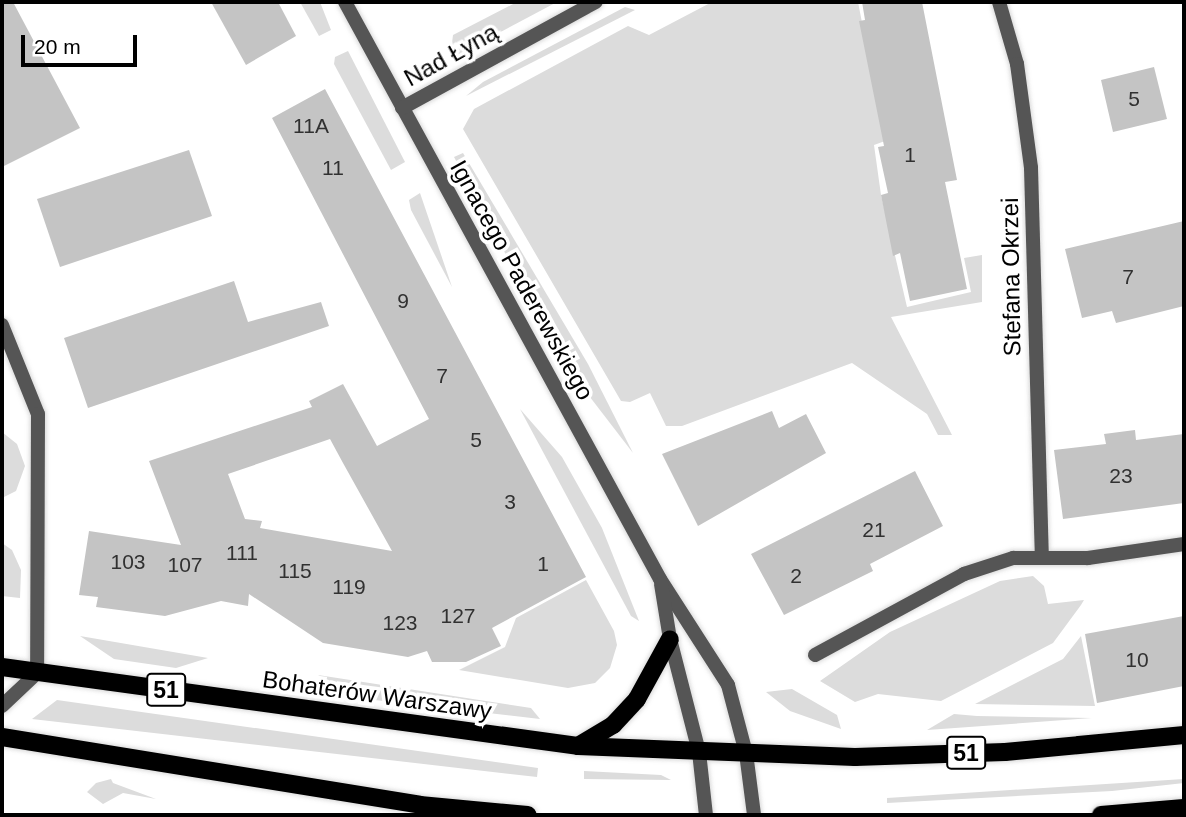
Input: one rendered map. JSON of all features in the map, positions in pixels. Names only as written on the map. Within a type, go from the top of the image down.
[{"type":"main road","points":[[578,746],[613,725],[637,699],[670,639]]},
{"type":"main road","name":"Bohaterów Warszawy","points":[[2,667],[578,746],[746,753]]},
{"type":"main road","name":"51","points":[[746,753],[855,757],[1006,752],[1184,735]]},
{"type":"main road","points":[[2,737],[407,803],[527,815]]},
{"type":"main road","points":[[1101,815],[1184,808]]},
{"type":"street","name":"Ignacego Paderewskiego","points":[[345,2],[660,579],[727,685],[746,753],[754,815]]},
{"type":"street","name":"Nad Łyną","points":[[402,108],[596,2]]},
{"type":"street","name":"Stefana Okrzei","points":[[999,2],[1017,64],[1030,157],[1042,555]]},
{"type":"street","points":[[2,325],[38,414],[37,673],[2,706]]},
{"type":"street","points":[[815,654],[964,574],[1013,558],[1042,555],[1088,558],[1184,544]]},
{"type":"street","name":"Ignacego Paderewskiego","points":[[660,579],[670,639],[699,752],[706,815]]},
{"type":"shaded area","points":[[300,2],[320,2],[331,30],[319,36]]},
{"type":"shaded area","points":[[517,2],[557,2],[450,59],[453,35]]},
{"type":"shaded area","points":[[712,2],[858,2],[885,141],[874,145],[881,195],[907,307],[971,292],[964,258],[982,255],[982,302],[891,317],[952,435],[938,435],[927,414],[852,363],[682,426],[666,426],[650,393],[630,402],[621,401],[463,129],[474,109],[628,26],[649,35]]},
{"type":"shaded area","points":[[625,7],[635,10],[466,96],[483,82]]},
{"type":"shaded area","points":[[348,51],[405,162],[391,170],[334,64],[335,57]]},
{"type":"shaded area","points":[[463,153],[588,364],[633,453],[563,362],[454,157]]},
{"type":"shaded area","points":[[420,193],[452,287],[411,210],[409,200]]},
{"type":"shaded area","points":[[520,409],[562,457],[602,528],[639,621],[631,616]]},
{"type":"shaded area","points":[[2,432],[17,444],[25,466],[16,491],[2,498]]},
{"type":"shaded area","points":[[2,543],[12,550],[21,570],[20,598],[2,596]]},
{"type":"shaded area","points":[[1033,576],[1044,586],[1048,604],[1084,600],[1053,643],[941,701],[878,694],[855,702],[820,681],[890,632],[1000,581]]},
{"type":"shaded area","points":[[586,580],[614,631],[617,645],[610,668],[595,683],[568,688],[459,670],[505,647],[516,618]]},
{"type":"shaded area","points":[[80,636],[208,658],[176,668],[114,659]]},
{"type":"shaded area","points":[[1081,636],[1095,706],[975,704],[1063,659]]},
{"type":"shaded area","points":[[318,675],[531,708],[540,719],[366,699]]},
{"type":"shaded area","points":[[792,689],[837,715],[841,729],[790,711],[766,692]]},
{"type":"shaded area","points":[[57,700],[538,768],[537,777],[32,719]]},
{"type":"shaded area","points":[[954,714],[977,716],[1092,718],[927,730]]},
{"type":"shaded area","points":[[584,771],[661,775],[671,780],[584,779]]},
{"type":"shaded area","points":[[111,779],[113,783],[156,799],[123,793],[103,804],[87,792],[96,783]]},
{"type":"shaded area","points":[[1184,779],[1184,783],[1112,791],[887,803],[887,798]]},
{"type":"building","points":[[2,2],[13,2],[80,128],[2,167]]},
{"type":"building","points":[[211,2],[278,2],[296,36],[246,65]]},
{"type":"building","points":[[862,2],[922,2],[957,180],[945,182],[967,289],[910,301],[900,253],[893,256],[881,195],[888,193],[878,147],[884,146],[859,21],[865,20]]},
{"type":"building","points":[[1154,67],[1167,119],[1113,132],[1101,80]]},
{"type":"building","points":[[325,89],[586,577],[492,628],[501,646],[466,662],[432,662],[427,651],[408,657],[323,643],[249,594],[248,606],[221,601],[165,616],[96,607],[98,597],[79,595],[89,531],[181,545],[149,461],[312,407],[309,401],[343,384],[377,446],[429,419],[272,118]],"holes":[[[330,439],[392,551],[260,528],[262,521],[245,519],[228,474]]]},
{"type":"building","points":[[189,150],[212,216],[60,267],[37,199]]},
{"type":"building","points":[[1184,221],[1184,306],[1116,323],[1112,311],[1082,318],[1065,249]]},
{"type":"building","points":[[234,281],[248,322],[321,302],[329,326],[88,408],[64,338]]},
{"type":"building","points":[[772,411],[779,428],[806,414],[826,453],[698,526],[662,454]]},
{"type":"building","points":[[1135,430],[1136,440],[1184,434],[1184,503],[1063,519],[1054,450],[1106,444],[1104,434]]},
{"type":"building","points":[[915,471],[943,526],[870,564],[873,571],[784,615],[751,554]]},
{"type":"building","points":[[1184,616],[1184,686],[1097,703],[1085,634]]}]
